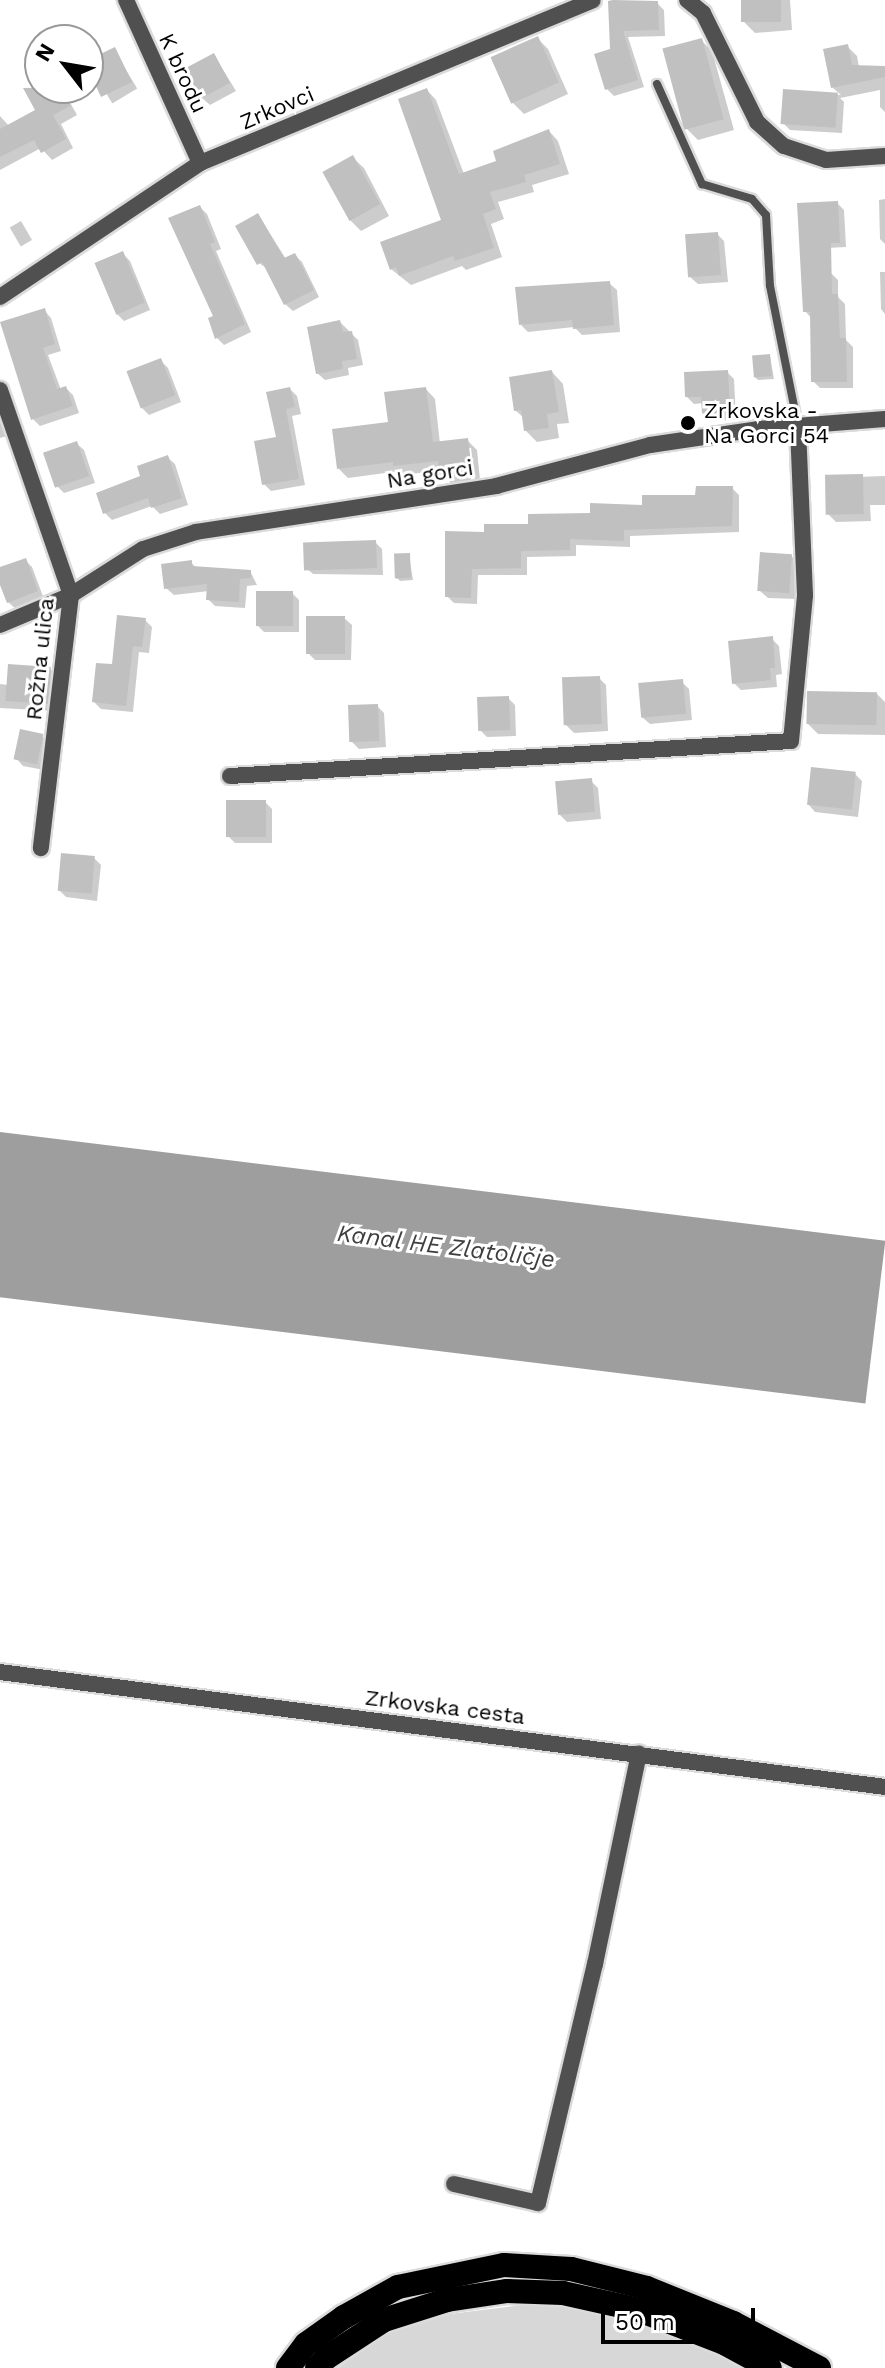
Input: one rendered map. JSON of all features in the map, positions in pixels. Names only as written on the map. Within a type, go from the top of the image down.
[{"type":"highway","points":[[288,2368],[306,2344],[398,2287],[504,2265],[571,2269],[647,2288],[733,2323],[819,2368]]},
{"type":"highway","points":[[317,2368],[326,2358],[384,2320],[447,2300],[507,2291],[563,2293],[639,2310],[724,2343],[770,2368]]},
{"type":"street","name":"K brodu","points":[[126,0],[200,163]]},
{"type":"street","name":"Zrkovci","points":[[0,297],[200,163],[593,0]]},
{"type":"street","points":[[687,0],[703,13],[757,122],[784,146],[826,160],[885,156]]},
{"type":"street","name":"Rožna ulica","points":[[0,390],[71,595],[41,848]]},
{"type":"street","name":"Na gorci","points":[[0,625],[71,595],[143,549],[196,532],[496,486],[610,453],[798,426],[885,419]]},
{"type":"street","points":[[230,776],[791,741],[805,595],[798,426]]},
{"type":"street","name":"Zrkovska cesta","points":[[0,1672],[885,1787]]},
{"type":"street","points":[[454,2184],[538,2203],[595,1964],[639,1754]]},
{"type":"lane","points":[[657,84],[702,184],[752,199],[766,215],[770,286],[798,426]]},
{"type":"shaded area","points":[[530,2304],[601,2310],[709,2343],[753,2368],[338,2368],[386,2334],[450,2314]]},
{"type":"water","name":"Kanal HE Zlatoličje","points":[[0,1132],[885,1241],[865,1403],[0,1297]]},
{"type":"building","points":[[741,0],[781,0],[781,22],[741,22]]},
{"type":"building","points":[[608,1],[658,1],[659,30],[623,31],[638,80],[605,90],[594,54],[610,49]]},
{"type":"building","points":[[538,36],[559,83],[511,104],[490,57]]},
{"type":"building","points":[[702,38],[724,119],[684,130],[662,49]]},
{"type":"building","points":[[848,44],[852,65],[885,66],[885,77],[831,88],[823,49]]},
{"type":"building","points":[[115,47],[132,82],[104,96],[104,52]]},
{"type":"building","points":[[214,53],[230,83],[201,99],[185,68]]},
{"type":"building","points":[[427,88],[459,174],[496,161],[493,151],[549,129],[560,164],[524,175],[526,182],[490,192],[496,209],[483,214],[494,248],[455,261],[453,256],[399,276],[396,267],[390,270],[380,242],[441,220],[398,99]]},
{"type":"building","points":[[783,89],[838,93],[835,128],[781,124]]},
{"type":"building","points":[[32,104],[69,104],[53,115],[66,139],[41,153],[34,140],[0,157],[0,129],[35,110]]},
{"type":"building","points":[[353,155],[380,204],[350,221],[322,172]]},
{"type":"building","points":[[838,201],[840,243],[831,243],[832,294],[838,294],[840,338],[846,338],[847,382],[811,382],[810,312],[803,312],[797,203]]},
{"type":"building","points":[[200,205],[215,242],[210,244],[245,324],[215,339],[208,318],[213,316],[168,218]]},
{"type":"building","points":[[258,213],[284,258],[295,253],[314,290],[284,305],[262,262],[257,265],[235,226]]},
{"type":"building","points":[[718,232],[721,275],[688,277],[685,234]]},
{"type":"building","points":[[123,251],[145,303],[116,315],[94,263]]},
{"type":"building","points":[[610,281],[614,325],[573,329],[572,320],[519,325],[515,287]]},
{"type":"building","points":[[45,308],[55,344],[43,348],[57,389],[66,386],[73,406],[31,420],[0,322]]},
{"type":"building","points":[[340,320],[343,332],[352,331],[357,359],[342,361],[343,369],[316,374],[307,327]]},
{"type":"building","points":[[770,354],[772,376],[754,377],[752,356]]},
{"type":"building","points":[[161,358],[175,395],[141,409],[126,371]]},
{"type":"building","points":[[552,370],[559,412],[547,414],[549,428],[524,431],[521,410],[514,411],[509,377]]},
{"type":"building","points":[[728,370],[730,413],[702,414],[701,397],[685,397],[684,372]]},
{"type":"building","points":[[290,387],[295,407],[286,409],[299,479],[262,485],[254,441],[276,437],[266,392]]},
{"type":"building","points":[[426,387],[433,442],[468,438],[472,471],[439,475],[438,461],[393,466],[393,462],[337,469],[332,429],[388,422],[384,392]]},
{"type":"building","points":[[77,441],[89,476],[55,488],[43,453]]},
{"type":"building","points":[[168,455],[182,498],[151,508],[148,498],[103,514],[96,493],[140,476],[137,466]]},
{"type":"building","points":[[863,474],[864,514],[826,515],[825,475]]},
{"type":"building","points":[[696,486],[733,486],[732,526],[624,530],[624,541],[570,539],[570,550],[521,551],[521,568],[472,569],[471,598],[445,597],[445,531],[484,532],[484,524],[528,524],[528,514],[590,513],[590,503],[642,505],[642,495],[695,495]]},
{"type":"building","points":[[376,540],[377,568],[304,571],[303,543]]},
{"type":"building","points":[[760,552],[792,554],[789,593],[757,591]]},
{"type":"building","points":[[410,553],[411,578],[395,579],[394,554]]},
{"type":"building","points":[[26,558],[38,591],[7,603],[0,585],[0,567]]},
{"type":"building","points":[[192,560],[192,566],[251,570],[251,578],[240,579],[239,602],[206,600],[207,584],[164,589],[161,564]]},
{"type":"building","points":[[256,591],[293,591],[293,626],[256,626]]},
{"type":"building","points":[[117,615],[146,618],[142,647],[133,646],[126,706],[92,702],[96,663],[112,664]]},
{"type":"building","points":[[306,616],[345,616],[345,654],[306,654]]},
{"type":"building","points":[[773,636],[775,668],[770,668],[771,680],[732,684],[728,641]]},
{"type":"building","points":[[8,664],[51,667],[48,704],[5,701]]},
{"type":"building","points":[[600,676],[602,724],[564,725],[562,677]]},
{"type":"building","points":[[683,679],[686,714],[641,718],[638,683]]},
{"type":"building","points":[[807,691],[877,692],[876,725],[806,724]]},
{"type":"building","points":[[509,696],[510,730],[478,731],[477,697]]},
{"type":"building","points":[[378,704],[379,741],[349,742],[348,705]]},
{"type":"building","points":[[20,729],[43,734],[37,764],[14,759]]},
{"type":"building","points":[[811,767],[856,772],[852,809],[807,805]]},
{"type":"building","points":[[592,778],[595,812],[558,815],[555,781]]},
{"type":"building","points":[[226,800],[266,800],[266,837],[226,837]]},
{"type":"building","points":[[61,853],[95,856],[92,894],[58,891]]},
{"type":"place","name":"Zrkovska - Na Gorci 54","points":[[688,423]]}]
